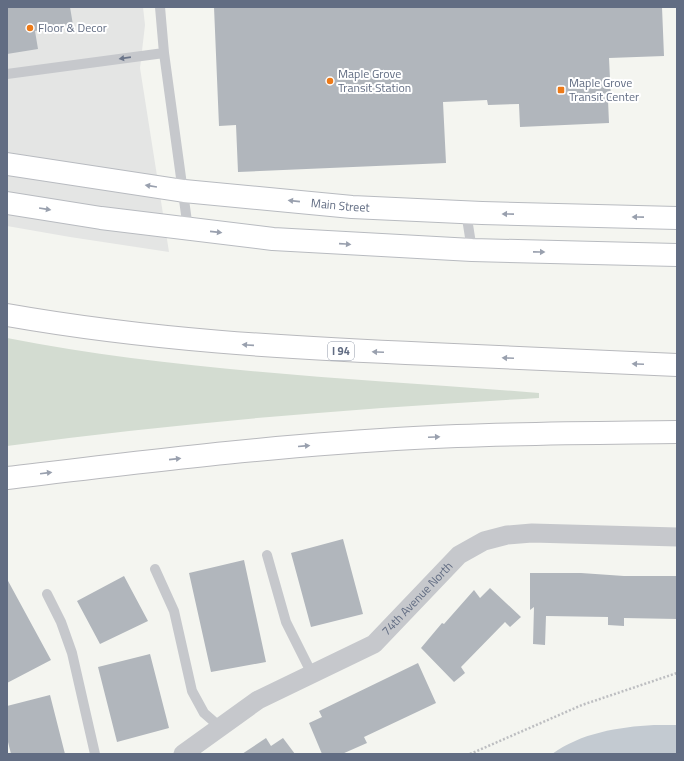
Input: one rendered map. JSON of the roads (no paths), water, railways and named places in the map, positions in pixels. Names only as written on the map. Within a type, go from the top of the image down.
[{"type":"main road","name":"Main Street","points":[[7,164],[184,191],[352,207],[677,218]]},
{"type":"main road","points":[[7,203],[101,218],[188,229],[335,243],[472,250],[677,255]]},
{"type":"main road","name":"I 94","points":[[7,315],[87,329],[237,344],[559,361],[677,365]]},
{"type":"main road","points":[[7,478],[255,450],[413,438],[522,434],[677,432]]},
{"type":"street","name":"74th Avenue North","points":[[183,754],[258,700],[374,644],[459,555],[484,541],[507,534],[532,533],[677,537]]},
{"type":"lane","points":[[160,7],[164,52],[188,229]]},
{"type":"lane","points":[[7,74],[164,52]]},
{"type":"lane","points":[[466,212],[472,250]]},
{"type":"lane","points":[[267,555],[286,622],[312,674]]},
{"type":"lane","points":[[154,569],[174,611],[192,690],[204,713],[220,727]]},
{"type":"lane","points":[[47,594],[62,622],[70,647],[95,754]]},
{"type":"place","name":"Floor & Decor","points":[[30,28]]},
{"type":"place","name":"Maple Grove Transit Station","points":[[330,81]]},
{"type":"place","name":"Maple Grove Transit Center","points":[[561,90]]}]
